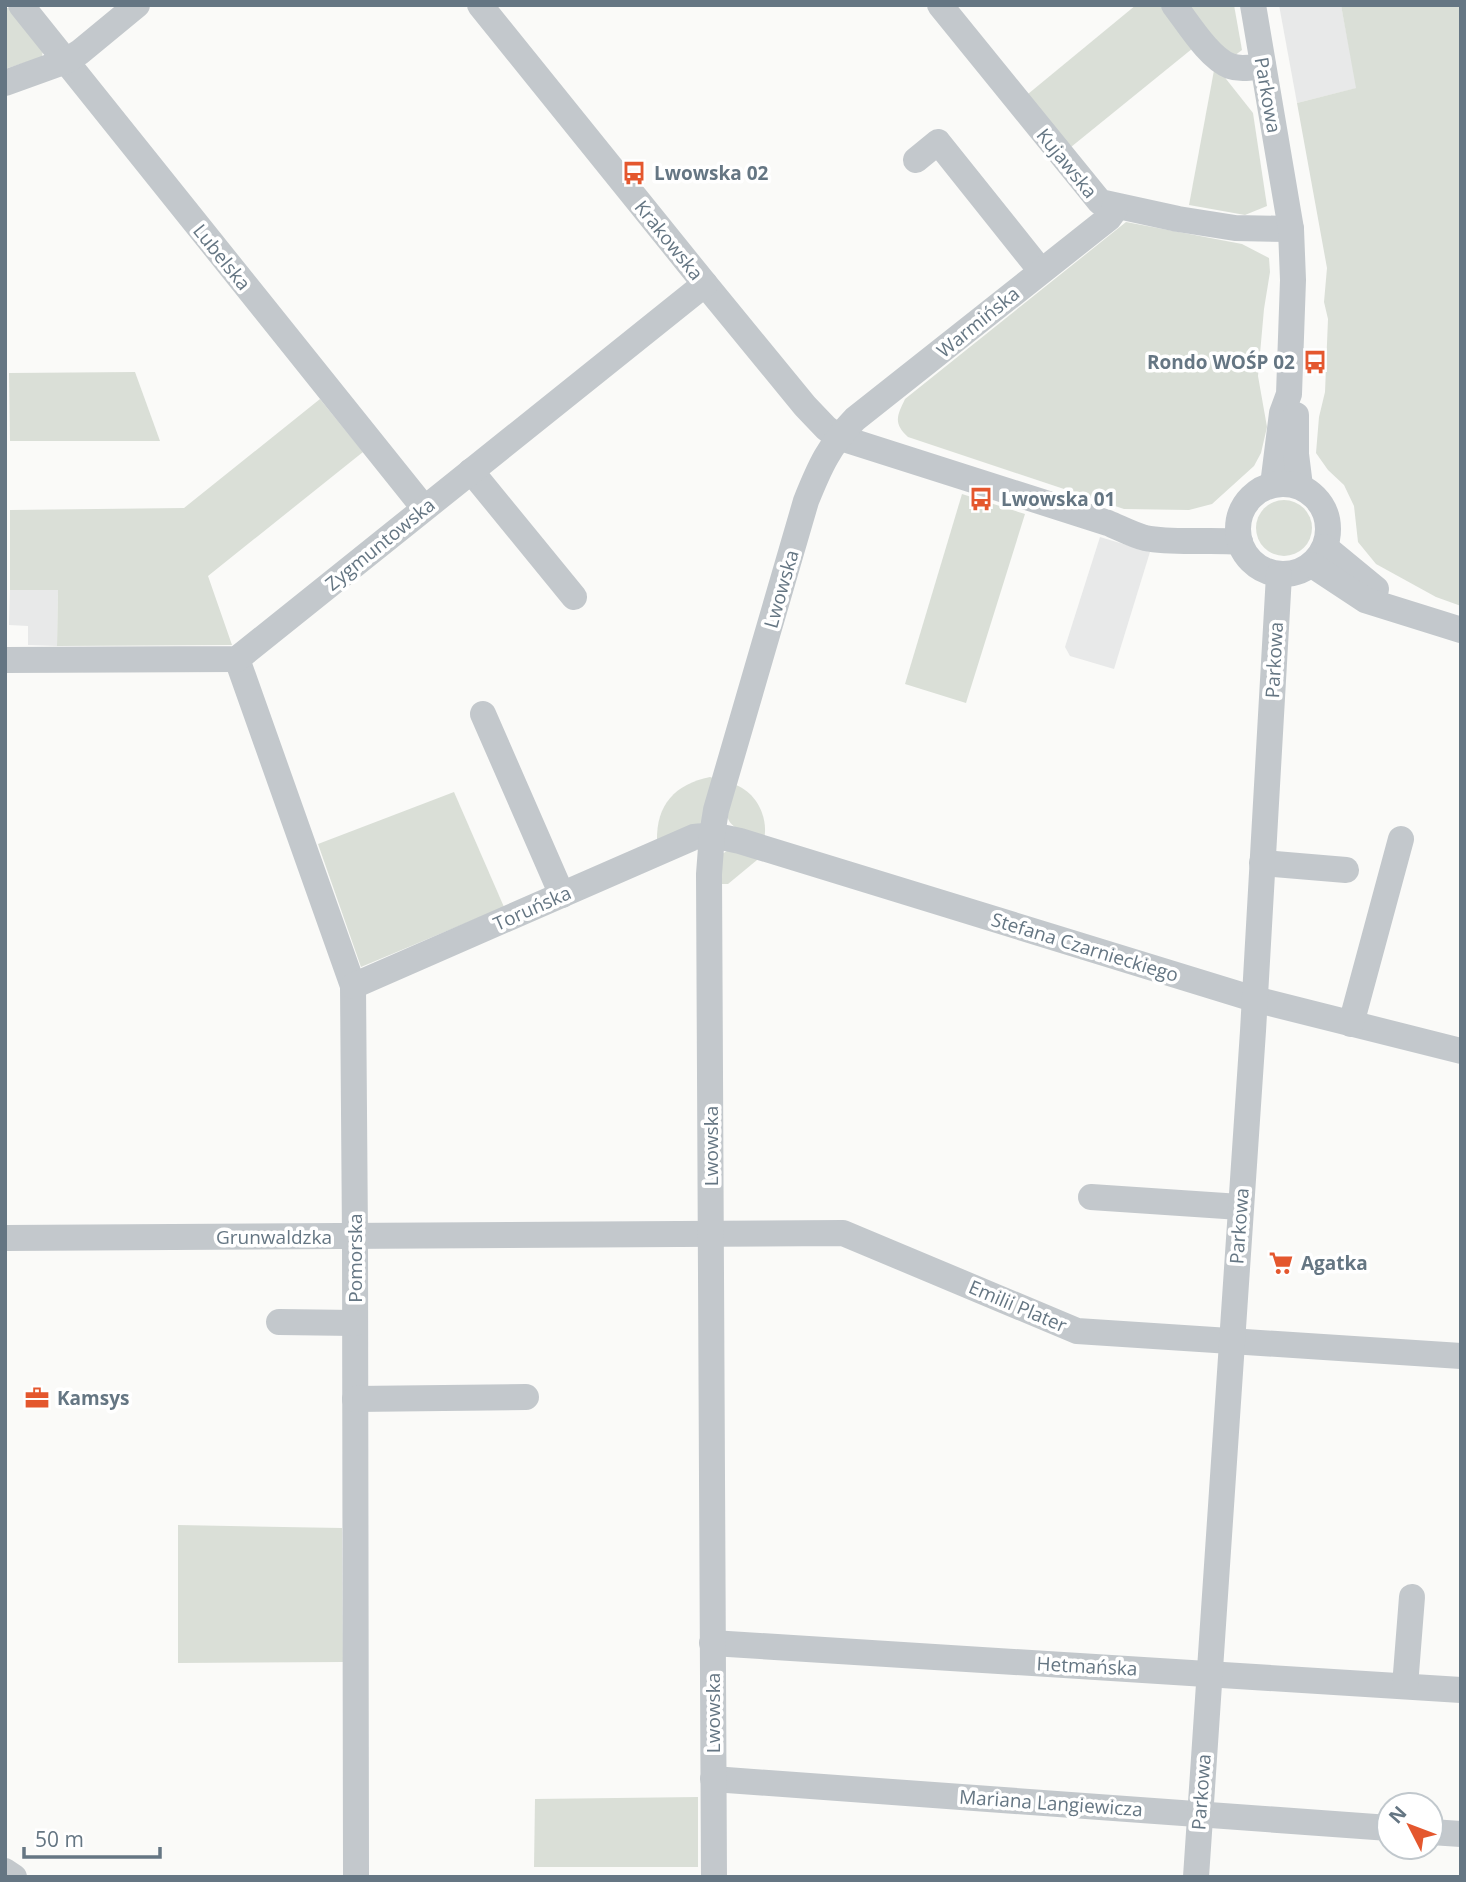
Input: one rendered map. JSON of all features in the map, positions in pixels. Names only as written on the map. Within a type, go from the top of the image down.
[{"type":"street","name":"Lubelska","points":[[20,5],[424,508]]},
{"type":"street","points":[[5,83],[66,61],[137,5]]},
{"type":"street","name":"Krakowska","points":[[480,5],[805,406],[838,437]]},
{"type":"street","name":"Kujawska","points":[[940,5],[1100,202],[1235,228],[1291,229]]},
{"type":"street","points":[[1174,5],[1209,50],[1221,61],[1242,68],[1264,66]]},
{"type":"street","name":"Parkowa","points":[[1252,5],[1291,229],[1293,280],[1289,394],[1282,413],[1273,485]]},
{"type":"street","points":[[916,160],[938,142],[1041,271]]},
{"type":"street","name":"Warmińska","points":[[838,437],[855,419],[1109,218],[1115,206]]},
{"type":"street","name":"Zygmuntowska","points":[[237,659],[705,285]]},
{"type":"street","name":"Parkowa","points":[[1289,394],[1296,409],[1296,454],[1300,486]]},
{"type":"street","points":[[838,437],[1108,523],[1208,523],[1239,529]]},
{"type":"street","name":"Lwowska","points":[[713,1877],[709,874],[712,835],[716,810],[806,501],[824,457],[838,437]]},
{"type":"street","points":[[471,471],[574,597]]},
{"type":"street","points":[[1273,485],[1300,486],[1313,495],[1327,517],[1328,532],[1318,556],[1296,573],[1279,575],[1260,569],[1242,550],[1239,529],[1242,508],[1256,492],[1273,485]]},
{"type":"street","points":[[1318,556],[1371,584],[1398,610],[1461,629]]},
{"type":"street","name":"Parkowa","points":[[1196,1877],[1279,575]]},
{"type":"street","points":[[5,660],[237,659]]},
{"type":"street","name":"Pomorska","points":[[237,659],[353,986],[356,1877]]},
{"type":"street","points":[[484,714],[562,895]]},
{"type":"street","name":"Toruńska","points":[[353,986],[694,837],[712,835]]},
{"type":"street","name":"Stefana Czarnieckiego","points":[[712,835],[740,841],[1254,999],[1461,1051]]},
{"type":"street","points":[[1351,1024],[1401,839]]},
{"type":"street","points":[[1262,863],[1346,870]]},
{"type":"street","points":[[1091,1197],[1240,1207]]},
{"type":"street","name":"Emilii Plater","points":[[711,1234],[843,1233],[1077,1331],[1461,1356]]},
{"type":"street","name":"Grunwaldzka","points":[[5,1238],[711,1234]]},
{"type":"street","points":[[279,1322],[355,1323]]},
{"type":"street","points":[[355,1398],[526,1397]]},
{"type":"street","points":[[1405,1686],[1412,1597]]},
{"type":"street","name":"Hetmańska","points":[[712,1643],[1461,1690]]},
{"type":"street","name":"Mariana Langiewicza","points":[[713,1779],[1375,1827]]},
{"type":"street","points":[[5,1871],[15,1877]]},
{"type":"shaded area","points":[[1136,5],[1166,5],[1198,44],[1071,147],[1028,94]]},
{"type":"shaded area","points":[[1181,5],[1234,5],[1242,50],[1225,58]]},
{"type":"shaded area","points":[[1279,5],[1341,5],[1357,88],[1297,103]]},
{"type":"shaded area","points":[[1341,5],[1461,5],[1461,606],[1436,597],[1376,564],[1358,542],[1354,506],[1344,485],[1328,470],[1316,453],[1319,417],[1325,392],[1328,319],[1324,302],[1327,268],[1297,103],[1356,88]]},
{"type":"shaded area","points":[[5,8],[10,8],[43,50],[42,57],[5,69]]},
{"type":"shaded area","points":[[1215,65],[1253,113],[1267,206],[1245,215],[1189,205]]},
{"type":"shaded area","points":[[1126,222],[1242,244],[1269,258],[1270,272],[1258,376],[1267,427],[1261,453],[1254,466],[1212,504],[1189,510],[1124,509],[908,437],[898,423],[905,399]]},
{"type":"shaded area","points":[[135,372],[160,441],[10,441],[9,373]]},
{"type":"shaded area","points":[[320,399],[363,452],[208,576],[232,645],[57,646],[58,590],[10,590],[10,510],[184,508]]},
{"type":"shaded area","points":[[962,494],[1025,514],[966,703],[905,684]]},
{"type":"shaded area","points":[[1279,500],[1289,500],[1304,508],[1310,517],[1310,539],[1304,548],[1289,556],[1279,556],[1261,544],[1256,533],[1256,523],[1268,505]]},
{"type":"shaded area","points":[[1100,537],[1150,552],[1114,669],[1070,656],[1065,647]]},
{"type":"shaded area","points":[[10,590],[58,590],[57,646],[28,645],[28,626],[9,625]]},
{"type":"shaded area","points":[[710,777],[716,779],[703,822],[657,841],[660,817],[670,798],[687,785]]},
{"type":"shaded area","points":[[733,784],[748,792],[759,806],[764,823],[764,840],[741,831],[728,820],[727,807]]},
{"type":"shaded area","points":[[454,792],[504,907],[361,967],[318,844]]},
{"type":"shaded area","points":[[727,851],[759,855],[757,860],[728,884],[719,884],[722,854]]},
{"type":"shaded area","points":[[178,1525],[342,1528],[343,1662],[178,1663]]},
{"type":"shaded area","points":[[698,1797],[698,1867],[534,1867],[535,1799]]},
{"type":"place","name":"Lwowska 02","points":[[634,173]]},
{"type":"place","name":"Rondo WOŚP 02","points":[[1315,362]]},
{"type":"place","name":"Lwowska 01","points":[[981,499]]},
{"type":"place","name":"Agatka","points":[[1281,1263]]},
{"type":"place","name":"Kamsys","points":[[37,1398]]}]
